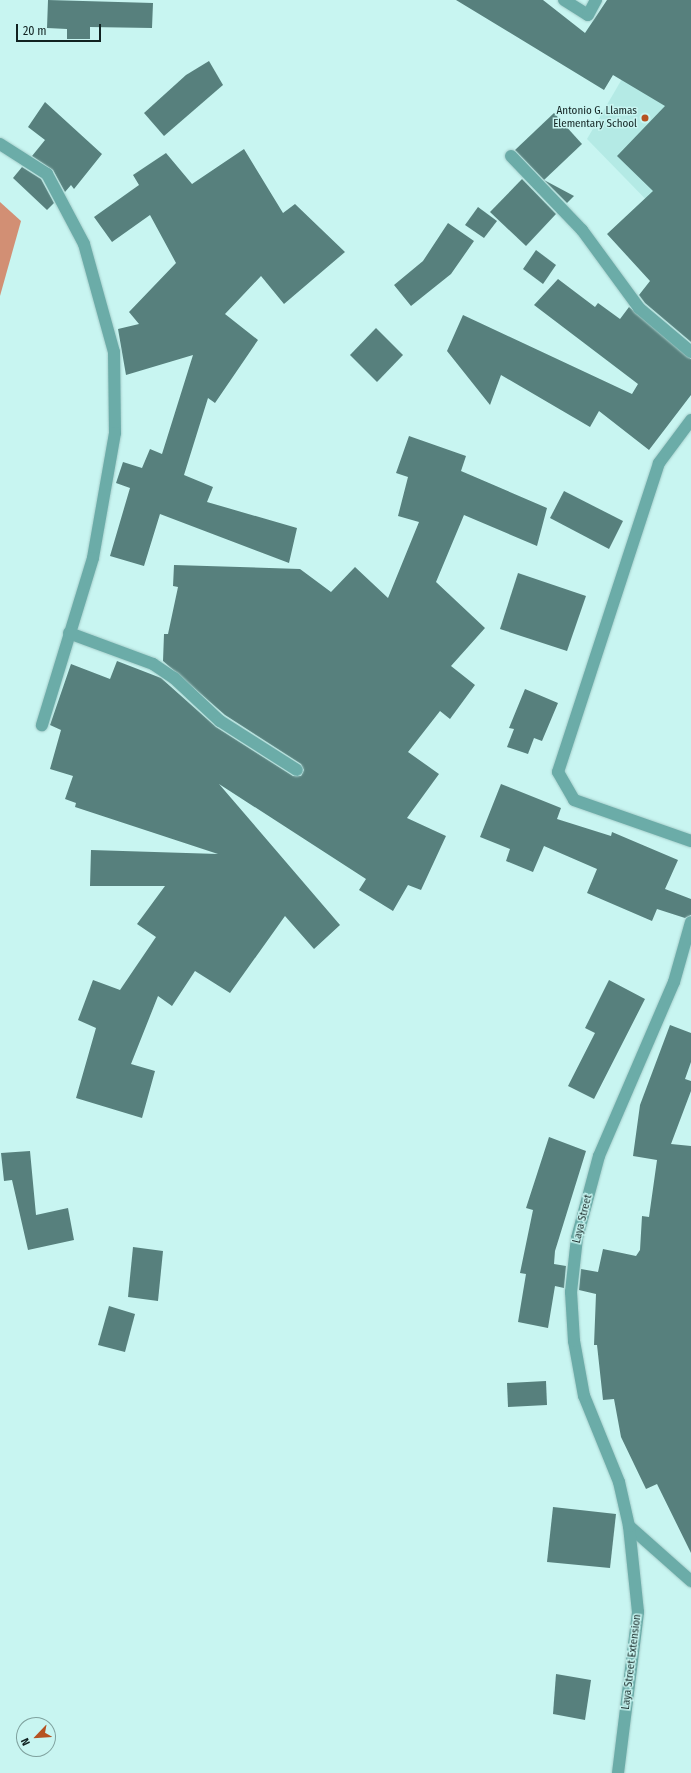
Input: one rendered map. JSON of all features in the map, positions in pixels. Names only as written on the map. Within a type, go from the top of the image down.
[{"type":"street","points":[[564,0],[588,15],[596,0]]},
{"type":"street","points":[[0,144],[47,174],[84,244],[114,352],[115,433],[93,558],[42,725]]},
{"type":"street","points":[[511,156],[582,230],[639,308],[691,352]]},
{"type":"street","points":[[691,420],[659,463],[558,772],[574,800],[691,841]]},
{"type":"street","points":[[69,633],[153,664],[174,678],[220,721],[297,770]]},
{"type":"street","name":"Laya Street","points":[[629,1526],[619,1482],[584,1396],[574,1341],[571,1292],[577,1238],[599,1156],[674,982],[691,922]]},
{"type":"street","points":[[629,1526],[691,1582]]},
{"type":"street","name":"Laya Street Extension","points":[[618,1773],[638,1612],[629,1526]]},
{"type":"shaded area","name":"Antonio G. Llamas Elementary School","points":[[668,0],[691,0],[660,214],[587,139]]},
{"type":"shaded area","points":[[0,202],[21,221],[0,296]]},
{"type":"building","points":[[48,0],[153,3],[152,28],[90,27],[90,39],[67,39],[67,29],[47,28]]},
{"type":"building","points":[[456,0],[543,0],[585,33],[607,0],[691,0],[691,342],[645,303],[639,295],[650,281],[607,234],[653,191],[617,156],[665,106],[613,75],[604,90]]},
{"type":"building","points":[[209,61],[223,85],[164,136],[144,113],[186,75]]},
{"type":"building","points":[[45,102],[102,154],[74,189],[71,185],[65,192],[53,170],[32,156],[45,140],[28,127]]},
{"type":"building","points":[[554,113],[582,144],[544,180],[515,150]]},
{"type":"building","points":[[244,149],[283,213],[295,204],[345,252],[284,304],[261,276],[225,314],[258,340],[215,403],[208,398],[184,475],[213,487],[207,502],[297,528],[289,563],[160,514],[144,566],[110,556],[130,488],[116,483],[123,462],[142,468],[150,449],[162,454],[193,355],[126,375],[118,329],[139,324],[129,312],[176,263],[150,215],[112,242],[94,217],[139,185],[133,175],[166,153],[192,184]]},
{"type":"building","points":[[22,167],[41,179],[54,203],[47,210],[13,178]]},
{"type":"building","points":[[522,179],[556,214],[526,246],[490,212]]},
{"type":"building","points":[[544,180],[574,196],[567,203]]},
{"type":"building","points":[[478,207],[497,221],[484,238],[465,225]]},
{"type":"building","points":[[448,223],[474,241],[451,274],[411,306],[394,285],[423,261]]},
{"type":"building","points":[[536,250],[556,265],[543,284],[523,269]]},
{"type":"building","points":[[558,279],[595,307],[598,303],[620,319],[629,307],[691,359],[691,395],[649,450],[599,411],[590,427],[501,375],[490,405],[447,351],[463,315],[632,394],[638,384],[534,305]]},
{"type":"building","points":[[376,328],[403,355],[377,382],[350,355]]},
{"type":"building","points":[[409,436],[466,456],[461,471],[547,508],[537,546],[464,515],[436,582],[485,628],[451,666],[475,685],[450,719],[440,711],[408,752],[439,774],[407,818],[446,836],[421,890],[408,885],[393,911],[359,890],[366,879],[219,784],[340,925],[314,949],[285,916],[230,993],[195,971],[172,1006],[158,996],[131,1064],[155,1071],[142,1118],[76,1098],[96,1028],[78,1020],[93,980],[120,990],[156,937],[137,924],[165,886],[90,886],[91,850],[218,854],[75,807],[76,803],[65,799],[73,776],[50,769],[61,730],[50,725],[71,664],[110,679],[117,661],[161,678],[216,727],[293,776],[301,776],[304,770],[301,764],[225,715],[163,661],[164,634],[168,634],[178,587],[173,586],[174,565],[300,569],[331,592],[355,567],[388,598],[419,522],[398,516],[408,477],[396,473]]},
{"type":"building","points":[[564,491],[623,521],[609,549],[550,518]]},
{"type":"building","points":[[518,573],[586,596],[567,651],[500,629]]},
{"type":"building","points":[[525,689],[558,703],[542,741],[534,738],[528,754],[507,747],[514,729],[509,728]]},
{"type":"building","points":[[501,784],[561,808],[557,819],[611,836],[612,832],[678,860],[665,889],[691,899],[691,915],[685,918],[657,909],[652,921],[587,893],[597,869],[544,846],[533,872],[506,861],[510,849],[480,837]]},
{"type":"building","points":[[609,980],[645,999],[594,1099],[568,1086],[595,1033],[585,1028]]},
{"type":"building","points":[[670,1025],[691,1033],[691,1062],[685,1079],[691,1081],[691,1091],[671,1144],[691,1146],[691,1553],[657,1484],[646,1489],[621,1437],[614,1399],[603,1400],[597,1345],[594,1345],[596,1294],[579,1290],[581,1269],[598,1272],[603,1249],[636,1256],[640,1250],[642,1216],[649,1217],[657,1160],[633,1156],[640,1105]]},
{"type":"building","points":[[549,1137],[586,1151],[555,1251],[554,1264],[566,1266],[564,1288],[555,1286],[548,1328],[518,1322],[526,1274],[520,1273],[533,1210],[526,1208]]},
{"type":"building","points":[[30,1151],[36,1215],[68,1208],[74,1240],[28,1250],[12,1180],[4,1181],[1,1153]]},
{"type":"building","points":[[133,1247],[163,1251],[158,1301],[128,1297]]},
{"type":"building","points":[[109,1306],[135,1314],[125,1352],[98,1345]]},
{"type":"building","points":[[546,1381],[547,1405],[508,1407],[507,1383]]},
{"type":"building","points":[[553,1507],[616,1514],[610,1568],[547,1562]]},
{"type":"building","points":[[556,1674],[591,1680],[585,1720],[553,1714]]},
{"type":"place","name":"Antonio G. Llamas Elementary School","points":[[645,118]]}]
